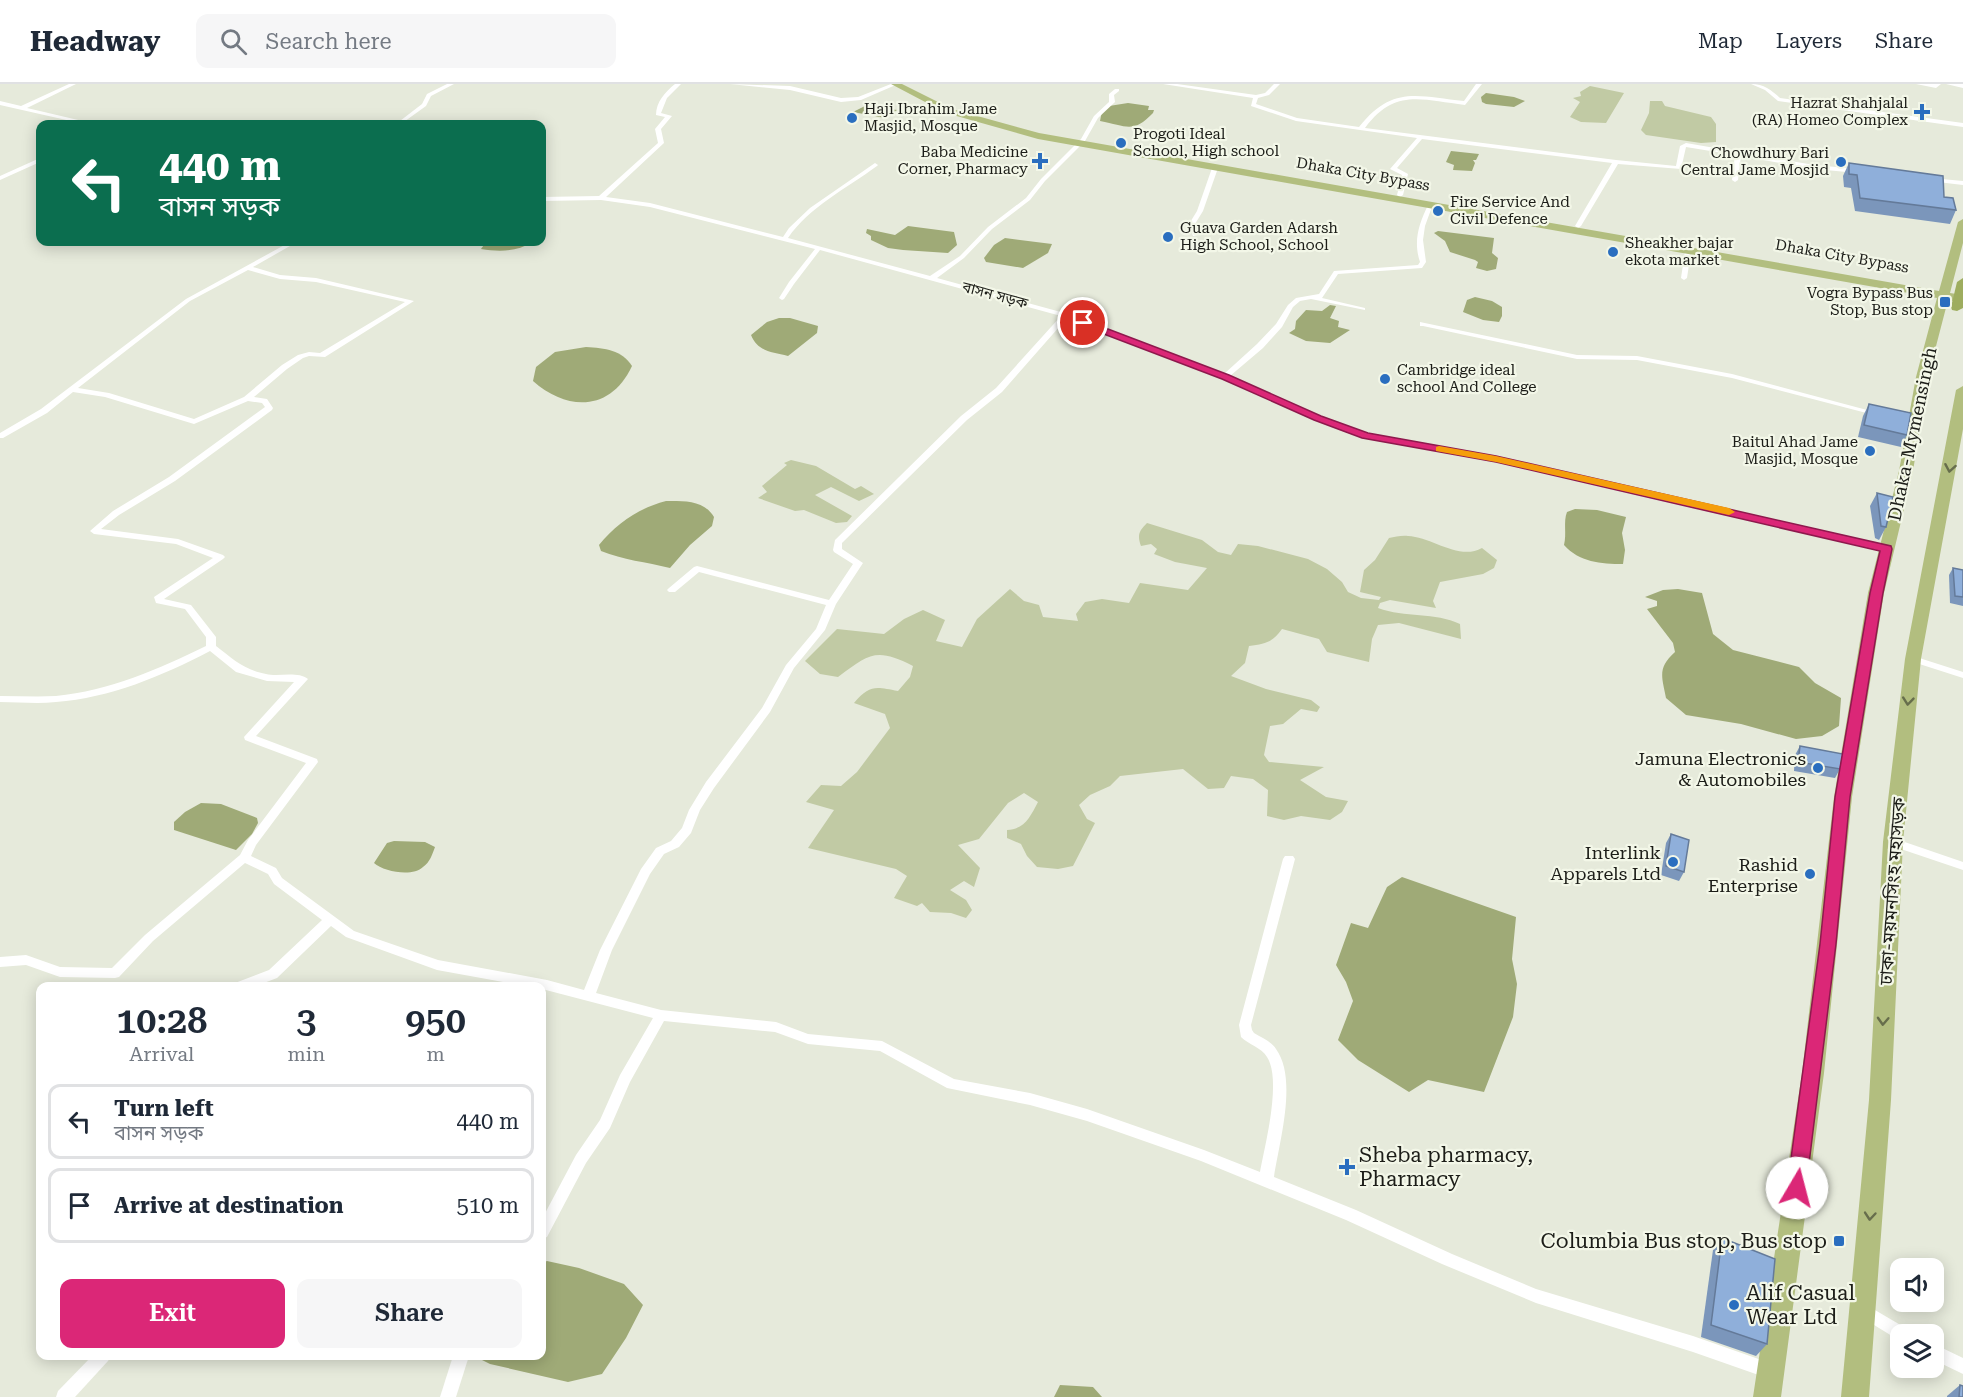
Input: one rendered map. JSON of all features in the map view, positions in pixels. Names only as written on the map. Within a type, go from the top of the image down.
[{"type":"highway","points":[[895,84],[917,97],[977,120],[1019,132],[1688,251],[1956,293]]},
{"type":"highway","name":"Dhaka City Bypass","points":[[907,84],[927,95],[982,117],[1081,142],[1400,195],[1956,293]]},
{"type":"highway","name":"Dhaka-Mymensingh","points":[[1767,1397],[1813,1073],[1843,797],[1876,593],[1922,377],[1956,293],[1963,222]]},
{"type":"highway","name":"ঢাকা-ময়মনসিংহ মহাসড়ক","points":[[1855,1397],[1880,1100],[1893,842],[1913,658],[1963,390]]},
{"type":"street","points":[[20,109],[73,84]]},
{"type":"street","points":[[403,120],[424,105],[429,95],[451,84]]},
{"type":"street","points":[[602,198],[661,143],[658,129],[669,116],[658,114],[658,111],[664,98],[678,84]]},
{"type":"street","points":[[733,84],[790,88],[841,100],[860,99],[895,84]]},
{"type":"street","points":[[1166,84],[1256,97],[1267,94],[1277,84]]},
{"type":"street","points":[[1361,129],[1372,112],[1401,97],[1465,103],[1479,84]]},
{"type":"street","points":[[1754,84],[1767,89],[1778,99],[1963,124]]},
{"type":"street","points":[[1919,84],[1936,86],[1938,84]]},
{"type":"street","points":[[1949,84],[1963,86]]},
{"type":"street","points":[[932,278],[962,257],[990,228],[1028,199],[1043,180],[1081,142],[1096,117],[1112,102],[1111,95],[1117,90]]},
{"type":"street","points":[[1256,97],[1253,105],[1296,119],[1420,138],[1616,162],[1679,168],[1683,146],[1686,145],[1814,167],[1861,171]]},
{"type":"street","points":[[0,104],[71,120]]},
{"type":"street","points":[[1400,195],[1405,174],[1393,169],[1420,138]]},
{"type":"street","points":[[1735,180],[1738,153]]},
{"type":"street","points":[[0,178],[36,162]]},
{"type":"street","points":[[1578,226],[1616,162]]},
{"type":"street","points":[[784,240],[789,229],[805,215],[875,165]]},
{"type":"street","points":[[1195,235],[1192,224],[1202,205],[1215,168]]},
{"type":"street","points":[[1918,178],[1963,183]]},
{"type":"street","name":"বাসন সড়ক","points":[[546,199],[602,198],[650,205],[819,248],[1066,315],[1225,377],[1317,418],[1365,435],[1496,459],[1886,549]]},
{"type":"street","points":[[1225,377],[1260,346],[1279,325],[1290,306],[1298,299],[1321,296],[1336,272],[1420,267],[1423,262],[1418,247],[1420,230],[1431,205]]},
{"type":"street","points":[[0,436],[44,411],[74,390],[188,300],[287,246]]},
{"type":"street","points":[[783,298],[795,278],[819,248]]},
{"type":"street","points":[[1684,278],[1688,251]]},
{"type":"street","points":[[74,390],[106,395],[194,422],[247,399],[280,372],[307,354],[322,355],[411,301],[316,280],[280,277],[249,268]]},
{"type":"street","points":[[1311,297],[1363,309]]},
{"type":"street","points":[[588,996],[606,951],[645,872],[660,850],[675,844],[687,830],[695,810],[710,785],[766,710],[790,667],[820,630],[831,604],[858,563],[837,550],[838,542],[964,418],[1012,376],[1066,315]]},
{"type":"street","points":[[1423,324],[1577,357],[1637,358],[1732,375],[1886,416]]},
{"type":"street","points":[[211,647],[211,637],[188,607],[159,601],[159,597],[220,557],[178,542],[94,531],[116,513],[172,479],[269,408],[264,401],[247,399]]},
{"type":"street","points":[[672,590],[697,569],[831,604]]},
{"type":"street","points":[[0,699],[56,699],[106,690],[170,668],[211,647]]},
{"type":"street","points":[[0,962],[26,960],[60,972],[115,973],[148,938],[244,858],[252,843],[313,762],[249,737],[303,679],[267,678],[240,670],[211,647]]},
{"type":"street","points":[[1913,658],[1963,675]]},
{"type":"street","points":[[1893,842],[1963,866]]},
{"type":"street","points":[[244,858],[272,872],[278,881],[350,934],[437,965],[530,982]]},
{"type":"street","points":[[1266,1181],[1280,1081],[1276,1062],[1269,1049],[1246,1034],[1245,1029],[1248,1010],[1290,859]]},
{"type":"street","points":[[252,982],[273,974],[331,919]]},
{"type":"street","points":[[546,985],[661,1015],[776,1028],[808,1039],[882,1046],[952,1084],[1030,1099],[1087,1115],[1352,1215],[1447,1259],[1536,1296],[1694,1344],[1771,1371]]},
{"type":"street","points":[[546,1224],[576,1168],[605,1124],[625,1079],[661,1015]]},
{"type":"street","points":[[1863,1310],[1890,1326]]},
{"type":"street","points":[[1944,1357],[1963,1366]]},
{"type":"street","points":[[64,1397],[99,1360]]},
{"type":"street","points":[[448,1397],[460,1360]]},
{"type":"shaded area","points":[[1590,86],[1624,93],[1606,123],[1581,122],[1570,117],[1580,102],[1573,98],[1581,96],[1580,92]]},
{"type":"shaded area","points":[[1486,93],[1525,101],[1514,107],[1486,104],[1482,102],[1481,97]]},
{"type":"shaded area","points":[[1650,101],[1662,101],[1665,106],[1711,117],[1716,124],[1716,142],[1701,143],[1646,135],[1641,130],[1649,113]]},
{"type":"shaded area","points":[[1128,103],[1149,106],[1148,110],[1154,110],[1153,113],[1140,124],[1129,127],[1100,121],[1102,111],[1109,106]]},
{"type":"shaded area","points":[[867,105],[897,110],[885,118],[853,112]]},
{"type":"shaded area","points":[[1451,151],[1479,154],[1476,160],[1473,160],[1475,163],[1472,171],[1453,170],[1454,165],[1446,162]]},
{"type":"shaded area","points":[[908,226],[954,232],[957,245],[948,253],[903,250],[888,248],[871,240],[871,236],[866,233],[867,229],[895,235]]},
{"type":"shaded area","points":[[1438,231],[1494,238],[1492,253],[1498,258],[1496,269],[1487,271],[1476,268],[1478,262],[1475,260],[1450,252],[1445,241],[1434,233]]},
{"type":"shaded area","points":[[1005,238],[1052,244],[1048,253],[1023,268],[986,262],[984,258],[994,245]]},
{"type":"shaded area","points":[[483,246],[524,246],[501,251],[481,249]]},
{"type":"shaded area","points":[[1475,297],[1492,301],[1502,307],[1499,322],[1483,320],[1463,312],[1467,300]]},
{"type":"shaded area","points":[[1330,305],[1336,306],[1330,318],[1339,321],[1338,327],[1350,330],[1330,343],[1306,341],[1289,333],[1295,329],[1296,321],[1306,310],[1322,311]]},
{"type":"shaded area","points":[[779,318],[790,318],[818,326],[817,333],[788,356],[757,345],[751,335],[767,322]]},
{"type":"shaded area","points":[[586,347],[618,353],[632,366],[613,392],[601,399],[574,402],[546,391],[533,381],[536,367],[555,352]]},
{"type":"shaded area","points":[[791,460],[816,466],[855,489],[861,486],[874,494],[859,501],[831,487],[815,495],[852,516],[847,522],[836,523],[804,510],[795,511],[758,498],[767,492],[762,486],[787,465],[784,463]]},
{"type":"shaded area","points":[[666,501],[699,504],[710,511],[714,517],[712,526],[690,545],[670,568],[601,551],[599,545],[621,523],[638,512]]},
{"type":"shaded area","points":[[1575,509],[1597,510],[1626,517],[1622,533],[1625,550],[1623,564],[1591,561],[1576,555],[1564,545],[1567,512]]},
{"type":"shaded area","points":[[1147,523],[1202,540],[1218,552],[1231,555],[1238,544],[1258,546],[1308,559],[1327,569],[1342,582],[1348,592],[1361,598],[1379,600],[1381,597],[1360,592],[1364,570],[1375,560],[1389,538],[1417,537],[1464,552],[1482,548],[1497,560],[1494,568],[1483,574],[1440,582],[1433,601],[1436,608],[1390,600],[1380,603],[1378,608],[1388,611],[1440,618],[1460,624],[1461,639],[1399,623],[1378,625],[1372,639],[1369,662],[1327,652],[1319,639],[1282,629],[1268,642],[1249,646],[1245,663],[1231,676],[1266,689],[1311,700],[1320,707],[1317,712],[1301,709],[1283,724],[1270,726],[1264,755],[1269,762],[1324,767],[1300,780],[1326,797],[1348,801],[1342,812],[1330,820],[1301,816],[1284,820],[1267,816],[1268,790],[1253,779],[1231,776],[1224,788],[1208,789],[1183,769],[1120,776],[1110,786],[1090,795],[1079,805],[1087,819],[1095,823],[1073,866],[1058,869],[1037,867],[1027,856],[1021,844],[1007,838],[1007,830],[1023,825],[1038,802],[1024,793],[1008,803],[979,839],[958,845],[980,868],[974,887],[964,881],[950,890],[966,900],[972,910],[966,918],[951,913],[930,912],[922,903],[917,906],[894,898],[907,876],[896,869],[808,848],[834,810],[806,802],[821,785],[841,786],[857,772],[890,728],[885,714],[854,703],[874,688],[898,691],[910,677],[913,666],[890,656],[881,655],[866,658],[838,677],[820,674],[805,661],[837,629],[884,634],[904,619],[923,610],[945,620],[936,641],[962,647],[977,619],[1010,589],[1024,601],[1039,605],[1043,617],[1078,621],[1076,614],[1085,602],[1102,599],[1129,603],[1140,583],[1188,590],[1207,568],[1175,562],[1154,554],[1157,549],[1151,544],[1141,546],[1140,533]]},
{"type":"shaded area","points":[[1678,589],[1702,593],[1713,634],[1733,650],[1799,667],[1815,683],[1841,698],[1839,726],[1822,736],[1796,739],[1741,724],[1686,715],[1666,698],[1662,673],[1665,663],[1675,652],[1673,643],[1647,609],[1657,606],[1657,601],[1645,597],[1663,590]]},
{"type":"shaded area","points":[[201,803],[221,804],[257,818],[258,823],[252,834],[236,850],[174,830],[174,822],[185,812]]},
{"type":"shaded area","points":[[394,841],[425,842],[435,847],[429,861],[423,867],[413,872],[398,872],[384,869],[374,863],[387,843]]},
{"type":"shaded area","points":[[1402,877],[1516,917],[1512,959],[1517,984],[1513,1017],[1484,1092],[1428,1080],[1409,1092],[1358,1060],[1338,1040],[1353,1001],[1336,965],[1351,923],[1368,928],[1387,887]]},
{"type":"shaded area","points":[[546,1261],[579,1268],[624,1284],[643,1305],[626,1338],[602,1374],[568,1382],[490,1364],[482,1360],[546,1360]]},
{"type":"shaded area","points":[[1060,1385],[1093,1387],[1102,1397],[1054,1397]]},
{"type":"building","points":[[1849,163],[1943,176],[1944,197],[1953,198],[1956,210],[1860,198],[1857,175],[1849,174]]},
{"type":"building","points":[[1869,404],[1911,413],[1907,435],[1864,425]]},
{"type":"building","points":[[1877,493],[1893,497],[1886,527],[1881,526]]},
{"type":"building","points":[[1953,568],[1963,570],[1963,597],[1955,596]]},
{"type":"building","points":[[1800,746],[1843,754],[1840,769],[1798,762]]},
{"type":"building","points":[[1671,834],[1689,840],[1684,872],[1666,866]]},
{"type":"building","name":"Alif Casual Wear Ltd","points":[[1722,1238],[1775,1259],[1767,1344],[1711,1325]]},
{"type":"building","points":[[1960,1385],[1963,1386],[1963,1397],[1959,1397]]},
{"type":"slow traffic","points":[[1439,449],[1496,459],[1729,512]]},
{"type":"place","name":"Hazrat Shahjalal (RA) Homeo Complex","points":[[1922,112]]},
{"type":"place","name":"Haji Ibrahim Jame Masjid, Mosque","points":[[852,118]]},
{"type":"place","name":"Progoti Ideal School, High school","points":[[1121,143]]},
{"type":"place","name":"Baba Medicine Corner, Pharmacy","points":[[1040,161]]},
{"type":"place","name":"Chowdhury Bari Central Jame Mosjid","points":[[1841,162]]},
{"type":"place","name":"Fire Service And Civil Defence","points":[[1438,211]]},
{"type":"place","name":"Guava Garden Adarsh High School, School","points":[[1168,237]]},
{"type":"place","name":"Sheakher bajar ekota market","points":[[1613,252]]},
{"type":"place","name":"Vogra Bypass Bus Stop, Bus stop","points":[[1945,302]]},
{"type":"place","name":"Cambridge ideal school And College","points":[[1385,379]]},
{"type":"place","name":"Baitul Ahad Jame Masjid, Mosque","points":[[1870,451]]},
{"type":"place","name":"Jamuna Electronics & Automobiles","points":[[1818,768]]},
{"type":"place","name":"Interlink Apparels Ltd","points":[[1673,862]]},
{"type":"place","name":"Rashid Enterprise","points":[[1810,874]]},
{"type":"place","name":"Sheba pharmacy, Pharmacy","points":[[1347,1167]]},
{"type":"place","name":"Columbia Bus stop, Bus stop","points":[[1839,1241]]},
{"type":"place","name":"Alif Casual Wear Ltd","points":[[1734,1305]]},
{"type":"route","points":[[1083,323],[1225,377],[1317,418],[1365,435],[1496,459],[1615,485],[1886,549],[1876,593],[1843,797],[1813,1073],[1797,1188]]}]
